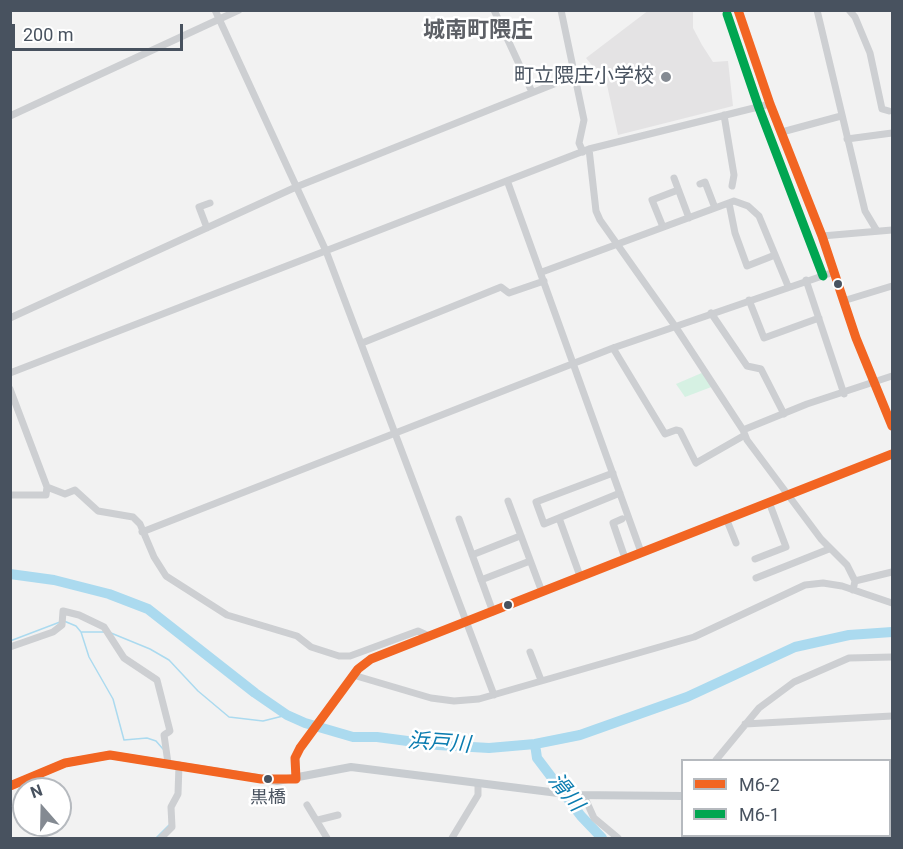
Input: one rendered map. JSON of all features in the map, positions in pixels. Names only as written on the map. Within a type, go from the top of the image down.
[{"type":"main road","points":[[10,786],[47,770],[85,758],[110,755],[261,779],[296,780],[335,768],[351,767],[579,796],[681,794]]},
{"type":"street","points":[[215,10],[326,251],[494,695]]},
{"type":"street","points":[[10,116],[239,10]]},
{"type":"street","points":[[494,10],[532,92]]},
{"type":"street","points":[[561,10],[584,120],[579,143],[586,151],[596,211],[744,432],[830,549],[846,565],[855,581],[853,590]]},
{"type":"street","points":[[738,10],[770,104],[822,236],[843,301],[892,426]]},
{"type":"street","points":[[817,10],[865,211],[877,231]]},
{"type":"street","points":[[849,10],[855,17],[870,53],[882,109],[889,111]]},
{"type":"street","points":[[10,318],[296,187],[574,76]]},
{"type":"street","points":[[10,373],[508,183],[586,151],[770,104]]},
{"type":"street","points":[[724,115],[734,175],[732,186]]},
{"type":"street","points":[[782,132],[841,116]]},
{"type":"street","points":[[847,139],[892,133]]},
{"type":"street","points":[[674,178],[689,218]]},
{"type":"street","points":[[700,184],[705,182],[715,208]]},
{"type":"street","points":[[508,183],[542,272],[641,552]]},
{"type":"street","points":[[663,227],[652,200],[678,190]]},
{"type":"street","points":[[542,272],[734,201],[748,206],[759,216],[788,286]]},
{"type":"street","points":[[207,228],[199,207],[210,203]]},
{"type":"street","points":[[729,203],[735,233],[747,266],[775,255]]},
{"type":"street","points":[[822,236],[892,230]]},
{"type":"street","points":[[142,532],[613,348],[834,272]]},
{"type":"street","points":[[806,280],[844,394]]},
{"type":"street","points":[[362,343],[501,287],[509,293],[544,281]]},
{"type":"street","points":[[843,301],[892,286]]},
{"type":"street","points":[[749,300],[764,338],[819,318]]},
{"type":"street","points":[[711,313],[747,366],[761,369],[784,414]]},
{"type":"street","points":[[613,348],[664,434],[680,431],[696,463],[744,432],[784,414],[892,376]]},
{"type":"street","points":[[10,389],[47,488],[46,495],[10,495]]},
{"type":"street","points":[[296,780],[294,758],[300,748],[352,677],[379,655],[892,454]]},
{"type":"street","points":[[613,473],[536,502],[544,524],[620,493]]},
{"type":"street","points":[[47,488],[64,494],[75,490],[98,511],[133,517],[160,568],[177,584],[227,615],[297,636],[311,647],[327,653],[350,656],[418,631],[429,636]]},
{"type":"street","points":[[507,501],[542,592]]},
{"type":"street","points":[[755,559],[789,546],[769,502]]},
{"type":"street","points":[[560,518],[580,576]]},
{"type":"street","points":[[726,518],[736,543]]},
{"type":"street","points":[[459,519],[493,612]]},
{"type":"street","points":[[622,519],[613,523],[625,558]]},
{"type":"street","points":[[472,555],[520,536]]},
{"type":"street","points":[[756,578],[830,549]]},
{"type":"street","points":[[482,580],[530,561]]},
{"type":"street","points":[[855,581],[892,572]]},
{"type":"street","points":[[352,677],[431,698],[454,701],[494,695],[694,637],[806,585],[824,583],[892,603]]},
{"type":"street","points":[[10,647],[53,632],[62,625],[63,611],[104,627],[124,657],[157,680],[171,731],[164,735],[168,763]]},
{"type":"street","points":[[530,652],[541,680]]},
{"type":"street","points":[[717,759],[745,724],[772,696],[807,675],[849,658],[892,657]]},
{"type":"street","points":[[745,724],[892,716]]},
{"type":"street","points":[[161,838],[172,827],[171,807],[178,794],[179,765]]},
{"type":"street","points":[[452,838],[478,795],[478,784]]},
{"type":"street","points":[[579,796],[594,818],[618,838]]},
{"type":"street","points":[[307,805],[327,838]]},
{"type":"street","points":[[318,820],[338,815]]},
{"type":"shaded area","name":"町立隈庄小学校","points":[[649,10],[693,11],[693,28],[713,62],[728,61],[733,106],[618,135],[607,85],[600,69],[595,69],[586,58]]},
{"type":"green space","points":[[704,372],[714,386],[685,397],[676,384]]},
{"type":"waterway","name":"浜戸川","points":[[10,574],[54,580],[109,594],[148,609],[255,693],[287,715],[305,723],[353,737],[377,737],[438,745],[489,748],[535,744],[580,735],[687,697],[795,647],[849,635],[892,632]]},
{"type":"waterway","points":[[64,621],[76,626],[81,632],[89,657],[113,699],[124,740],[147,738],[156,741],[163,749]]},
{"type":"waterway","points":[[10,641],[60,622]]},
{"type":"waterway","points":[[82,632],[104,632]]},
{"type":"waterway","points":[[111,633],[150,649],[169,660],[198,691],[229,717],[263,721],[287,715]]},
{"type":"waterway","name":"滑川","points":[[535,744],[537,758],[581,816],[602,838]]},
{"type":"waterway","points":[[156,838],[169,825]]},
{"type":"transit line","name":"M6-2","points":[[738,10],[770,104],[822,236],[856,338],[892,426]]},
{"type":"transit line","name":"M6-1","points":[[727,14],[759,108],[823,276]]},
{"type":"transit line","name":"M6-2","points":[[10,786],[65,763],[110,755],[261,779],[296,779],[295,758],[300,748],[358,669],[371,659],[892,454]]},
{"type":"place","name":"町立隈庄小学校","points":[[666,77]]},
{"type":"place","name":"黒橋","points":[[268,779]]},
{"type":"district","name":"城南町隈庄","points":[[478,31]]}]
